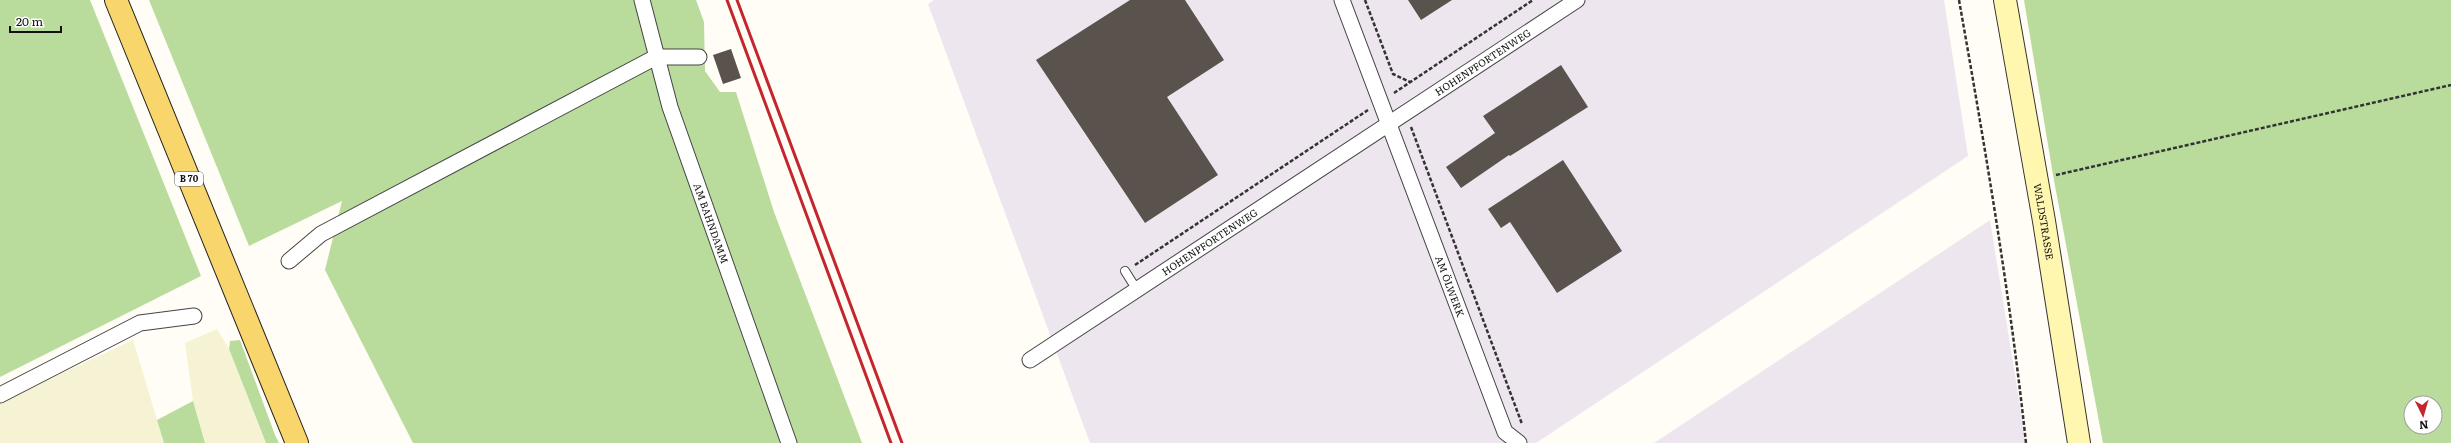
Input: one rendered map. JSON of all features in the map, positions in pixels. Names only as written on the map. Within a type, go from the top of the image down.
[{"type":"main road","name":"B 70","points":[[116,0],[297,443]]},
{"type":"street","name":"AM BAHNDAMM","points":[[642,0],[672,114],[789,443]]},
{"type":"street","points":[[1342,0],[1389,124]]},
{"type":"street","name":"HOHENPFORTENWEG","points":[[1030,360],[1577,0]]},
{"type":"street","name":"WALDSTRASSE","points":[[2004,0],[2044,221],[2079,443]]},
{"type":"street","points":[[289,261],[321,234],[656,57],[699,57]]},
{"type":"street","name":"AM ÖLWERK","points":[[1389,124],[1505,432],[1519,443]]},
{"type":"street","points":[[0,395],[140,323],[194,316]]},
{"type":"lane","points":[[1125,271],[1137,290]]},
{"type":"path","points":[[1365,0],[1392,74],[1410,82]]},
{"type":"path","points":[[1523,427],[1406,113],[1391,94],[1533,0]]},
{"type":"path","points":[[1959,0],[1997,221],[2016,352],[2026,443]]},
{"type":"path","points":[[2053,175],[2451,85]]},
{"type":"path","points":[[1125,271],[1380,102]]},
{"type":"shaded area","points":[[934,0],[1944,0],[1968,156],[1536,443],[1090,443],[928,4]]},
{"type":"shaded area","points":[[1990,220],[2026,443],[1654,443]]},
{"type":"shaded area","points":[[217,329],[229,349],[266,443],[205,443],[193,401],[185,343]]},
{"type":"shaded area","points":[[133,340],[164,443],[0,443],[0,402]]},
{"type":"green space","points":[[0,0],[90,0],[201,276],[0,377]]},
{"type":"green space","points":[[149,0],[696,0],[704,22],[705,71],[720,92],[736,92],[774,212],[862,443],[413,443],[325,270],[342,201],[249,246]]},
{"type":"green space","points":[[2024,0],[2451,0],[2451,443],[2103,443],[2053,175]]},
{"type":"green space","points":[[240,340],[279,443],[266,443],[229,349],[230,341]]},
{"type":"green space","points":[[193,401],[205,443],[164,443],[157,420]]},
{"type":"building","points":[[1130,0],[1185,0],[1224,60],[1167,97],[1218,175],[1145,223],[1036,60]]},
{"type":"building","points":[[1408,0],[1452,0],[1421,20]]},
{"type":"building","points":[[731,49],[741,78],[723,84],[713,55]]},
{"type":"building","points":[[1561,65],[1588,107],[1510,156],[1509,155],[1461,188],[1446,167],[1495,133],[1483,116]]},
{"type":"building","points":[[1563,160],[1622,251],[1557,293],[1510,222],[1501,228],[1488,209]]},
{"type":"railway","points":[[727,0],[891,443]]},
{"type":"railway","points":[[737,0],[902,443]]}]
